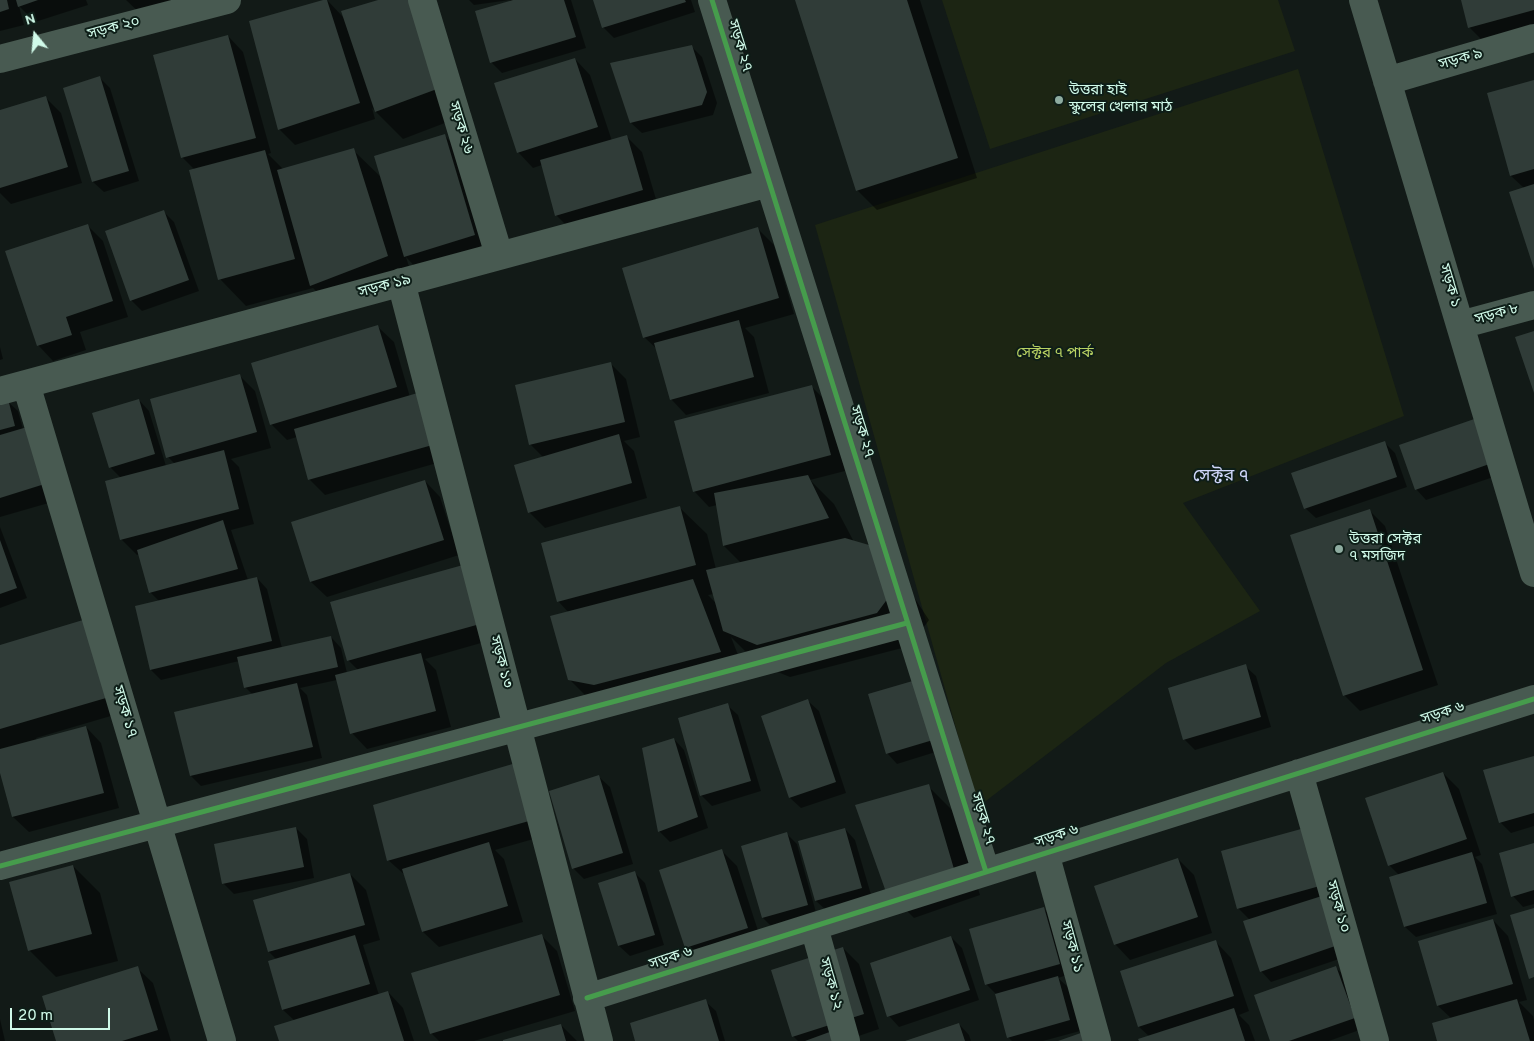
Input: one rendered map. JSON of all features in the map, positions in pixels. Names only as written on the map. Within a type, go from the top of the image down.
[{"type":"street","name":"সড়ক ২০","points":[[0,59],[228,0]]},
{"type":"street","name":"সড়ক ২৬","points":[[422,0],[499,255]]},
{"type":"street","name":"সড়ক ২৭","points":[[712,0],[986,872]]},
{"type":"street","name":"সড়ক ১","points":[[1363,0],[1534,573]]},
{"type":"street","name":"সড়ক ৯","points":[[1387,81],[1534,38]]},
{"type":"street","name":"সড়ক ১৯","points":[[0,391],[769,183]]},
{"type":"street","name":"সড়ক ১৩","points":[[401,282],[598,1041]]},
{"type":"street","name":"সড়ক ৮","points":[[1460,325],[1534,305]]},
{"type":"street","name":"সড়ক ১৭","points":[[26,384],[222,1041]]},
{"type":"street","points":[[0,866],[907,623]]},
{"type":"street","name":"সড়ক ৬","points":[[587,998],[1534,699]]},
{"type":"street","name":"সড়ক ১০","points":[[1299,773],[1375,1041]]},
{"type":"street","name":"সড়ক ১১","points":[[1045,853],[1097,1041]]},
{"type":"street","name":"সড়ক ১২","points":[[814,926],[846,1041]]},
{"type":"green space","name":"উত্তরা হাই স্কুলের খেলার মাঠ","points":[[942,0],[1278,0],[1295,51],[990,149]]},
{"type":"green space","name":"সেক্টর ৭ পার্ক","points":[[1298,69],[1404,416],[1183,503],[1260,611],[1166,663],[978,807],[815,225]]},
{"type":"building","points":[[0,0],[7,0],[9,9],[0,12]]},
{"type":"building","points":[[16,0],[38,0],[18,7]]},
{"type":"building","points":[[327,0],[360,103],[278,130],[249,21]]},
{"type":"building","points":[[378,0],[418,0],[445,86],[375,112],[341,11]]},
{"type":"building","points":[[513,0],[564,0],[576,37],[490,63],[475,11]]},
{"type":"building","points":[[593,0],[685,0],[686,2],[602,28]]},
{"type":"building","points":[[795,0],[907,0],[958,158],[856,191]]},
{"type":"building","points":[[1461,0],[1534,0],[1534,10],[1468,28]]},
{"type":"building","points":[[228,35],[256,138],[181,158],[153,55]]},
{"type":"building","points":[[692,45],[707,92],[702,105],[630,123],[610,63]]},
{"type":"building","points":[[575,58],[598,127],[517,153],[494,83]]},
{"type":"building","points":[[100,76],[129,171],[92,182],[63,88]]},
{"type":"building","points":[[1534,80],[1534,169],[1510,176],[1487,93]]},
{"type":"building","points":[[46,96],[68,167],[0,188],[0,110]]},
{"type":"building","points":[[445,134],[475,235],[404,257],[374,156]]},
{"type":"building","points":[[627,135],[643,190],[555,216],[540,160]]},
{"type":"building","points":[[354,148],[388,256],[310,286],[277,170]]},
{"type":"building","points":[[265,150],[295,259],[218,280],[189,170]]},
{"type":"building","points":[[1534,184],[1534,269],[1509,192]]},
{"type":"building","points":[[164,210],[189,280],[130,301],[105,231]]},
{"type":"building","points":[[88,224],[113,301],[66,317],[72,335],[37,346],[5,251]]},
{"type":"building","points":[[758,227],[779,298],[643,338],[622,268]]},
{"type":"building","points":[[739,320],[754,377],[670,400],[654,343]]},
{"type":"building","points":[[378,325],[397,387],[270,425],[251,363]]},
{"type":"building","points":[[1534,331],[1534,393],[1515,337]]},
{"type":"building","points":[[611,362],[625,422],[529,445],[515,385]]},
{"type":"building","points":[[240,374],[257,432],[166,458],[150,399]]},
{"type":"building","points":[[812,385],[831,455],[693,492],[674,421]]},
{"type":"building","points":[[421,392],[436,444],[308,480],[294,429]]},
{"type":"building","points":[[8,399],[15,426],[0,430],[0,401]]},
{"type":"building","points":[[139,399],[155,454],[109,468],[92,413]]},
{"type":"building","points":[[1483,416],[1498,461],[1415,490],[1399,445]]},
{"type":"building","points":[[34,425],[51,482],[0,498],[0,435]]},
{"type":"building","points":[[619,434],[632,483],[528,513],[514,465]]},
{"type":"building","points":[[1385,441],[1397,477],[1304,509],[1291,473]]},
{"type":"building","points":[[224,450],[239,509],[120,540],[105,481]]},
{"type":"building","points":[[808,475],[829,518],[723,546],[714,493]]},
{"type":"building","points":[[425,480],[444,540],[310,582],[291,522]]},
{"type":"building","points":[[680,506],[696,565],[557,602],[541,543]]},
{"type":"building","points":[[1370,509],[1423,670],[1343,696],[1290,535]]},
{"type":"building","points":[[223,520],[238,569],[149,593],[137,550]]},
{"type":"building","points":[[845,538],[869,545],[897,586],[877,613],[757,645],[723,631],[706,570]]},
{"type":"building","points":[[0,540],[17,588],[0,594]]},
{"type":"building","points":[[463,565],[480,624],[347,661],[330,602]]},
{"type":"building","points":[[257,577],[272,641],[150,670],[135,606]]},
{"type":"building","points":[[693,579],[721,652],[594,685],[568,680],[550,616]]},
{"type":"building","points":[[83,620],[106,698],[0,729],[0,645]]},
{"type":"building","points":[[331,636],[338,667],[244,688],[237,657]]},
{"type":"building","points":[[421,653],[436,711],[350,734],[335,675]]},
{"type":"building","points":[[1246,664],[1261,717],[1183,740],[1168,688]]},
{"type":"building","points":[[916,680],[933,740],[886,754],[868,694]]},
{"type":"building","points":[[297,683],[313,747],[190,776],[174,712]]},
{"type":"building","points":[[808,699],[836,782],[789,798],[761,716]]},
{"type":"building","points":[[728,703],[751,781],[700,796],[678,718]]},
{"type":"building","points":[[86,726],[104,793],[12,817],[0,773],[0,749]]},
{"type":"building","points":[[674,738],[698,817],[658,832],[642,748]]},
{"type":"building","points":[[1534,756],[1534,813],[1499,823],[1483,770]]},
{"type":"building","points":[[516,763],[529,821],[387,861],[373,805]]},
{"type":"building","points":[[1443,772],[1467,839],[1388,866],[1365,798]]},
{"type":"building","points":[[599,775],[623,853],[572,869],[549,791]]},
{"type":"building","points":[[929,784],[954,869],[886,892],[855,805]]},
{"type":"building","points":[[1312,826],[1327,884],[1237,909],[1221,851]]},
{"type":"building","points":[[296,827],[304,867],[222,884],[214,844]]},
{"type":"building","points":[[845,828],[862,888],[815,901],[798,841]]},
{"type":"building","points":[[787,832],[808,905],[762,918],[741,846]]},
{"type":"building","points":[[489,842],[508,906],[422,932],[402,869]]},
{"type":"building","points":[[1534,843],[1534,890],[1511,897],[1499,853]]},
{"type":"building","points":[[722,849],[748,928],[685,948],[659,870]]},
{"type":"building","points":[[1472,852],[1487,903],[1404,927],[1389,877]]},
{"type":"building","points":[[1178,858],[1198,917],[1114,945],[1094,886]]},
{"type":"building","points":[[73,865],[92,934],[28,951],[9,882]]},
{"type":"building","points":[[635,871],[655,935],[618,946],[598,883]]},
{"type":"building","points":[[350,873],[365,925],[268,952],[253,900]]},
{"type":"building","points":[[1325,895],[1341,944],[1260,972],[1243,921]]},
{"type":"building","points":[[1044,907],[1060,964],[985,985],[969,929]]},
{"type":"building","points":[[1534,908],[1534,977],[1529,979],[1510,915]]},
{"type":"building","points":[[1493,919],[1513,984],[1437,1006],[1418,941]]},
{"type":"building","points":[[542,934],[560,995],[430,1034],[411,973]]},
{"type":"building","points":[[355,935],[370,984],[282,1010],[268,961]]},
{"type":"building","points":[[951,936],[970,990],[887,1017],[870,963]]},
{"type":"building","points":[[1216,940],[1234,996],[1138,1027],[1120,971]]},
{"type":"building","points":[[843,947],[864,1014],[792,1037],[771,970]]},
{"type":"building","points":[[138,966],[158,1030],[122,1041],[56,1041],[42,996]]},
{"type":"building","points":[[1336,966],[1355,1018],[1289,1041],[1270,1041],[1254,995]]},
{"type":"building","points":[[1058,976],[1070,1020],[1007,1038],[995,994]]},
{"type":"building","points":[[388,991],[404,1041],[279,1041],[274,1026]]},
{"type":"building","points":[[706,999],[719,1041],[635,1041],[630,1023]]},
{"type":"building","points":[[1517,999],[1530,1041],[1437,1041],[1432,1023]]},
{"type":"building","points":[[1234,1008],[1245,1041],[1139,1041],[1138,1039]]},
{"type":"building","points":[[959,1023],[965,1041],[905,1041]]},
{"type":"building","points":[[561,1024],[566,1041],[503,1041],[503,1040]]},
{"type":"building","points":[[1095,1028],[1099,1041],[1058,1041]]},
{"type":"building","points":[[835,1030],[839,1041],[805,1041]]},
{"type":"cycle path","points":[[712,0],[986,872]]},
{"type":"cycle path","points":[[0,866],[907,623]]},
{"type":"cycle path","points":[[587,998],[1534,699]]},
{"type":"place","name":"উত্তরা হাই স্কুলের খেলার মাঠ","points":[[1059,100]]},
{"type":"place","name":"উত্তরা সেক্টর ৭ মসজিদ","points":[[1339,549]]},
{"type":"district","name":"সেক্টর ৭","points":[[1221,477]]}]
